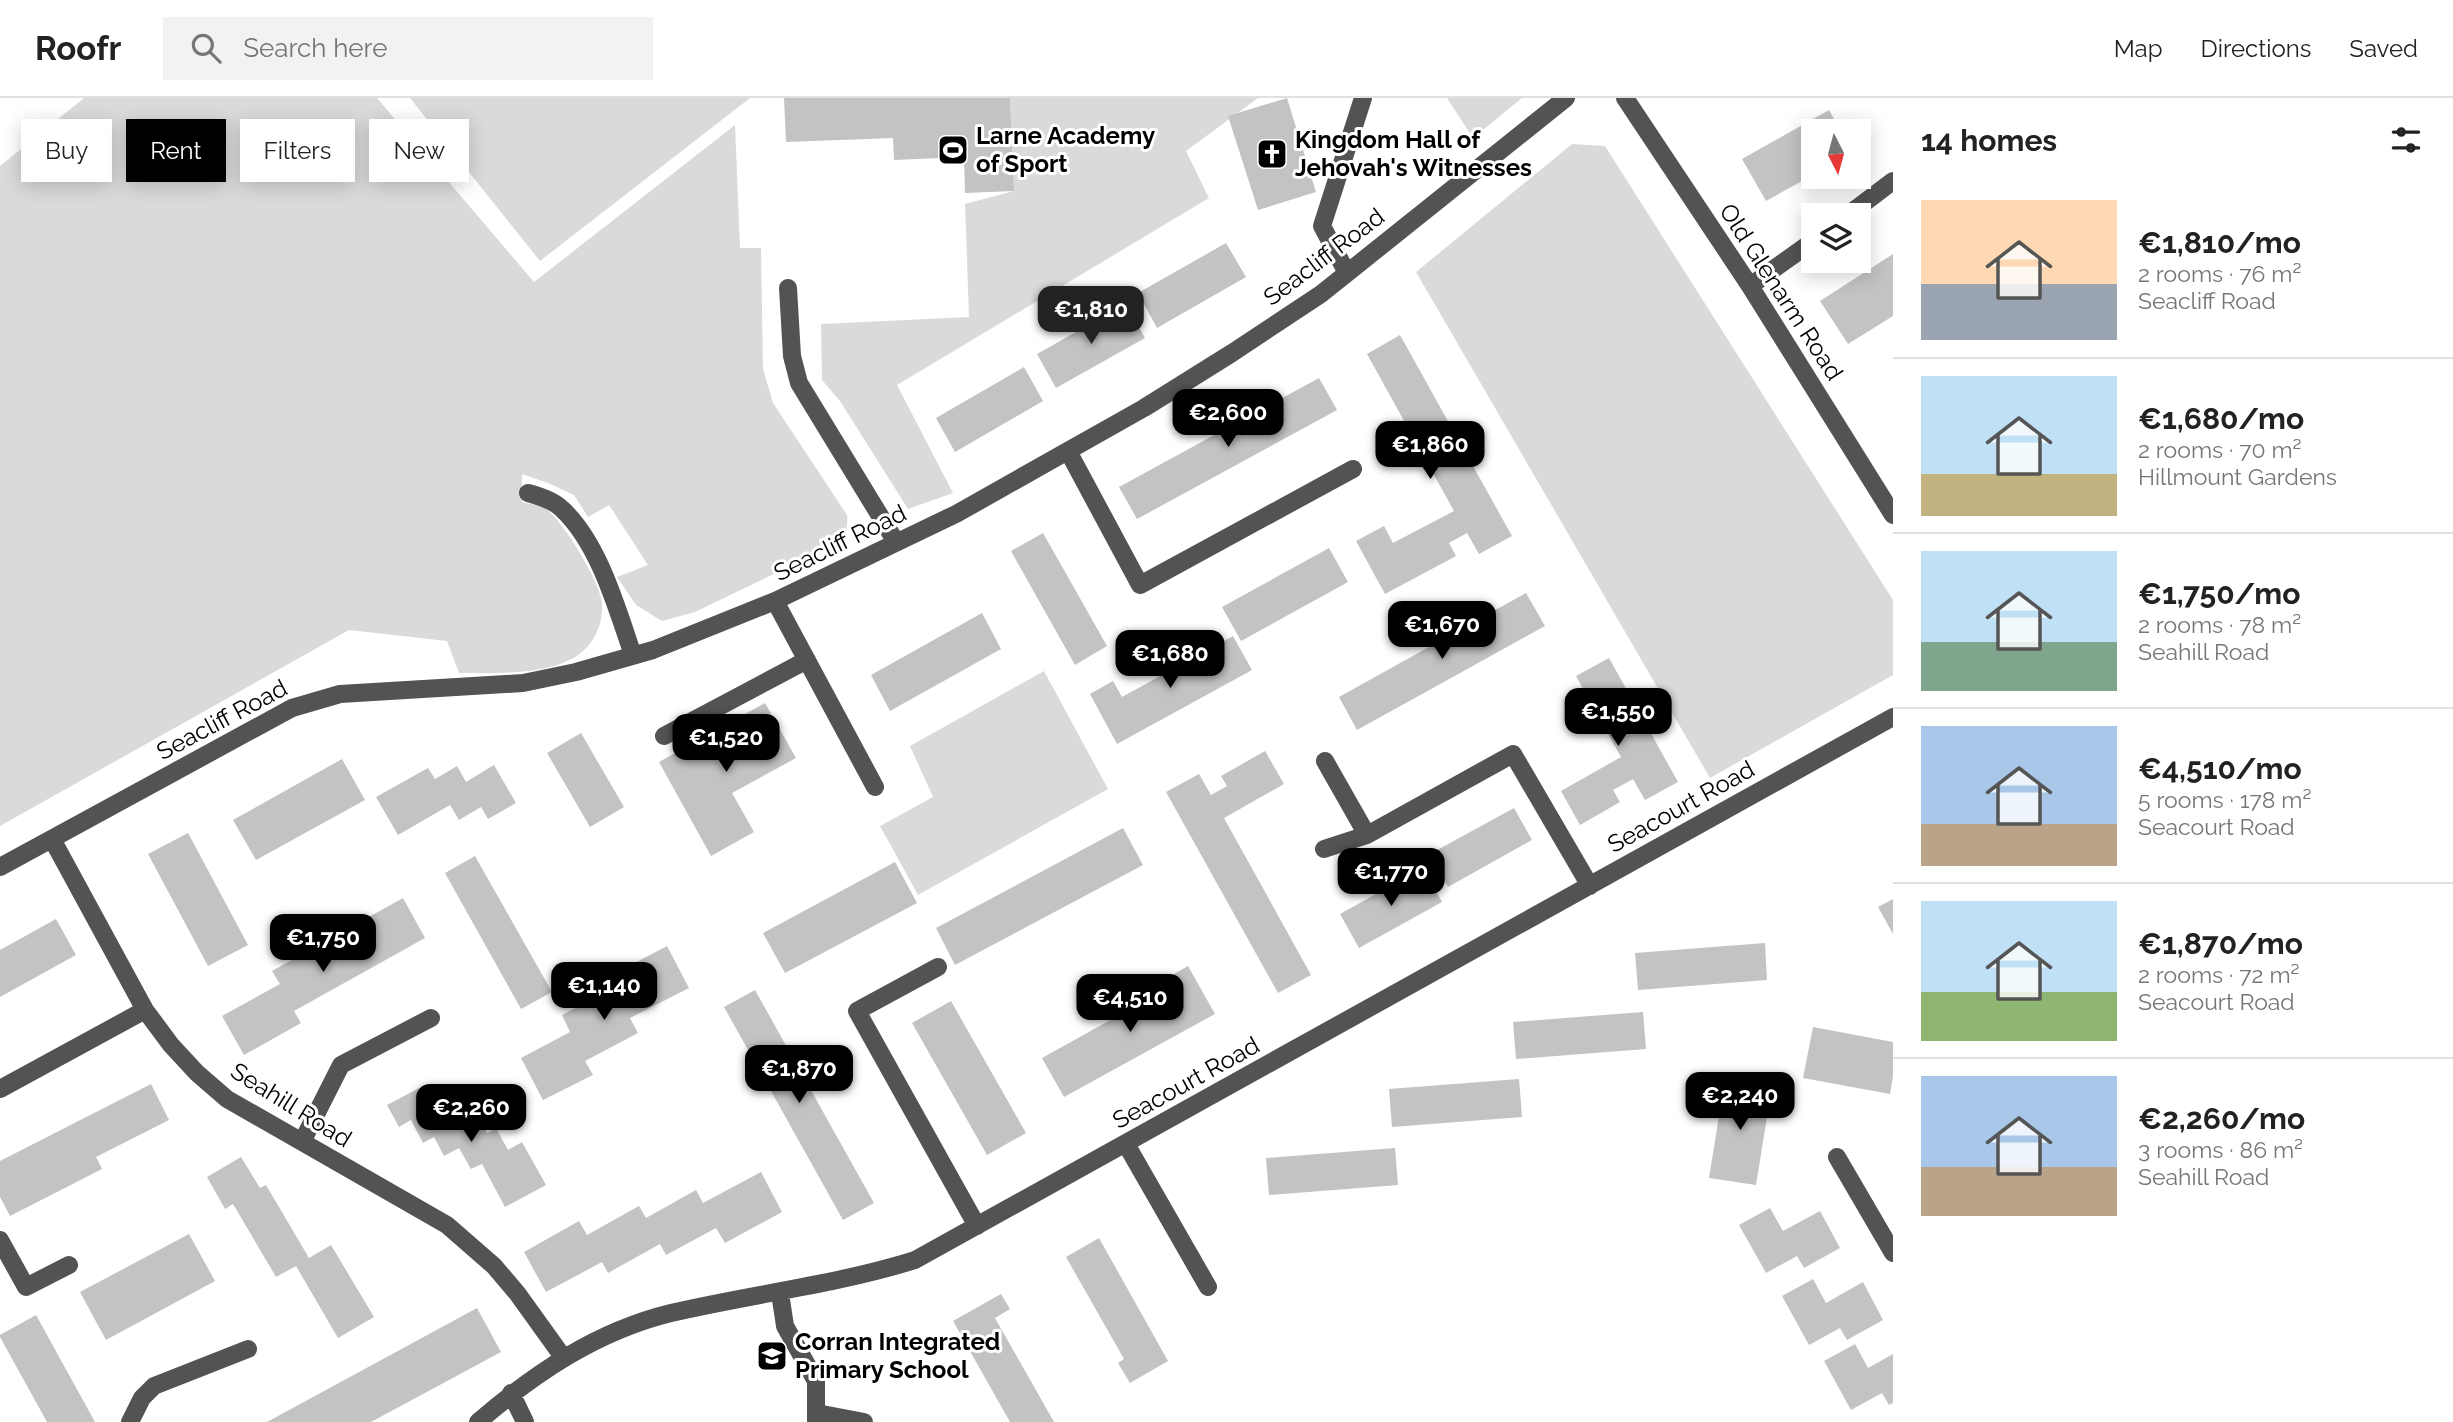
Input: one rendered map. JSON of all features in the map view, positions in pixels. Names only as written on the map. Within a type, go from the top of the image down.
[{"type":"street","points":[[1347,273],[1322,226],[1363,98]]},
{"type":"street","name":"Seacliff Road","points":[[0,867],[292,708],[356,692],[523,683],[576,672],[680,640],[775,601],[956,514],[1232,353],[1321,294],[1566,98]]},
{"type":"street","name":"Old Glenarm Road","points":[[1625,98],[1750,286],[1892,510]]},
{"type":"street","points":[[1864,203],[1893,181]]},
{"type":"street","points":[[1750,286],[1801,250]]},
{"type":"street","points":[[788,288],[792,356],[799,383],[896,542]]},
{"type":"street","points":[[1068,451],[1140,585],[1353,469]]},
{"type":"street","points":[[528,493],[560,507],[579,528],[609,586],[633,655]]},
{"type":"street","points":[[775,601],[875,787]]},
{"type":"street","points":[[664,736],[807,660]]},
{"type":"street","name":"Seacourt Road","points":[[478,1422],[512,1393],[563,1357],[614,1332],[669,1314],[780,1293],[915,1259],[1893,717]]},
{"type":"street","points":[[1324,849],[1367,835],[1513,754],[1590,886]]},
{"type":"street","points":[[1325,761],[1367,835]]},
{"type":"street","name":"Seahill Road","points":[[52,839],[145,1010],[171,1045],[197,1073],[227,1099],[447,1225],[494,1266],[563,1357]]},
{"type":"street","points":[[938,967],[857,1011],[977,1226]]},
{"type":"street","points":[[0,1089],[145,1010]]},
{"type":"street","points":[[302,1142],[341,1065],[431,1018]]},
{"type":"street","points":[[1126,1144],[1208,1287]]},
{"type":"street","points":[[1837,1157],[1893,1253]]},
{"type":"street","points":[[0,1240],[26,1287],[69,1265]]},
{"type":"street","points":[[780,1293],[785,1326],[816,1381],[817,1418],[864,1422]]},
{"type":"street","points":[[131,1422],[142,1398],[154,1386],[248,1349]]},
{"type":"street","points":[[512,1393],[525,1422]]},
{"type":"shaded area","points":[[84,98],[377,98],[395,119],[369,119],[369,182],[449,182],[534,282],[735,125],[740,248],[761,248],[763,369],[773,403],[847,515],[847,527],[843,537],[838,543],[695,612],[662,621],[636,605],[617,577],[648,565],[609,505],[588,517],[574,495],[522,474],[522,502],[543,507],[560,523],[578,550],[600,593],[602,608],[598,631],[577,656],[546,668],[528,671],[459,673],[447,641],[349,630],[0,826],[0,166],[21,149],[21,182],[112,182],[112,119],[58,119]]},
{"type":"shaded area","points":[[410,98],[750,98],[540,261],[469,172],[469,119],[427,119]]},
{"type":"shaded area","points":[[1010,98],[1258,98],[1186,151],[1209,198],[897,385],[953,493],[908,509],[840,401],[822,380],[821,324],[969,317],[965,204],[1014,191]]},
{"type":"shaded area","points":[[1447,98],[1522,98],[1473,138]]},
{"type":"shaded area","points":[[1572,144],[1605,146],[1893,600],[1893,675],[1710,778],[1416,272]]},
{"type":"shaded area","points":[[1044,671],[1108,789],[918,895],[880,826],[933,797],[910,746]]},
{"type":"building","name":"Larne Academy of Sport","points":[[784,98],[1010,98],[1014,191],[965,193],[964,157],[894,160],[893,138],[786,142]]},
{"type":"building","name":"Kingdom Hall of Jehovah's Witnesses","points":[[1287,98],[1316,192],[1258,210],[1228,116]]},
{"type":"building","points":[[1829,110],[1834,119],[1813,119]]},
{"type":"building","points":[[1801,126],[1801,182],[1766,201],[1742,159]]},
{"type":"building","points":[[1226,243],[1246,277],[1157,328],[1138,293]]},
{"type":"building","points":[[1893,254],[1893,316],[1848,344],[1820,301],[1863,273],[1871,273],[1871,268]]},
{"type":"building","points":[[1126,304],[1145,338],[1056,388],[1037,354]]},
{"type":"building","points":[[1400,335],[1512,536],[1479,554],[1467,533],[1449,543],[1456,556],[1385,594],[1356,541],[1384,526],[1393,543],[1454,511],[1367,354]]},
{"type":"building","points":[[1024,367],[1043,401],[955,452],[936,418]]},
{"type":"building","points":[[1319,378],[1337,410],[1137,519],[1119,487]]},
{"type":"building","points":[[1043,533],[1107,646],[1075,665],[1011,551]]},
{"type":"building","points":[[1329,548],[1348,582],[1241,641],[1222,607]]},
{"type":"building","points":[[1526,593],[1545,626],[1357,730],[1339,697]]},
{"type":"building","points":[[982,613],[1001,649],[890,711],[871,675]]},
{"type":"building","points":[[1233,636],[1252,670],[1117,744],[1090,694],[1113,681],[1122,697]]},
{"type":"building","points":[[1609,658],[1678,782],[1645,800],[1633,779],[1613,790],[1620,802],[1580,825],[1561,791],[1621,757],[1576,676]]},
{"type":"building","points":[[765,703],[796,758],[732,793],[754,832],[711,856],[659,762]]},
{"type":"building","points":[[581,733],[624,807],[590,827],[547,753]]},
{"type":"building","points":[[1265,751],[1284,784],[1224,818],[1311,975],[1278,993],[1166,792],[1199,774],[1211,795],[1227,786],[1221,776]]},
{"type":"building","points":[[342,759],[365,800],[256,860],[233,820]]},
{"type":"building","points":[[494,765],[516,803],[488,819],[481,807],[459,820],[450,805],[398,835],[376,797],[428,768],[435,779],[457,766],[466,782]]},
{"type":"building","points":[[1514,808],[1532,840],[1448,887],[1430,854]]},
{"type":"building","points":[[1123,828],[1143,865],[955,965],[936,928]]},
{"type":"building","points":[[188,833],[248,945],[208,966],[148,854]]},
{"type":"building","points":[[475,856],[552,992],[521,1009],[445,873]]},
{"type":"building","points":[[895,862],[917,903],[785,973],[763,933]]},
{"type":"building","points":[[1423,868],[1442,902],[1359,948],[1340,914]]},
{"type":"building","points":[[403,898],[425,938],[294,1011],[301,1023],[244,1055],[222,1016],[280,984],[272,971]]},
{"type":"building","points":[[1893,899],[1893,934],[1878,907]]},
{"type":"building","points":[[56,919],[76,955],[0,997],[0,950]]},
{"type":"building","points":[[1765,943],[1767,980],[1638,990],[1635,953]]},
{"type":"building","points":[[667,946],[689,988],[630,1018],[638,1033],[585,1061],[593,1075],[543,1100],[521,1058],[570,1032],[562,1015],[614,988],[608,977]]},
{"type":"building","points":[[1188,966],[1215,1014],[1064,1097],[1042,1058],[1177,983],[1172,975]]},
{"type":"building","points":[[755,990],[874,1203],[843,1220],[724,1007]]},
{"type":"building","points":[[951,1001],[1026,1133],[987,1155],[912,1023]]},
{"type":"building","points":[[1643,1012],[1646,1049],[1516,1059],[1513,1022]]},
{"type":"building","points":[[1813,1027],[1893,1042],[1890,1094],[1803,1078]]},
{"type":"building","points":[[1519,1079],[1522,1117],[1392,1127],[1389,1089]]},
{"type":"building","points":[[1725,1079],[1772,1086],[1756,1185],[1709,1178]]},
{"type":"building","points":[[151,1084],[169,1120],[96,1157],[102,1169],[10,1216],[0,1197],[0,1161]]},
{"type":"building","points":[[423,1086],[435,1108],[451,1099],[463,1122],[476,1114],[487,1133],[496,1128],[508,1150],[522,1142],[546,1185],[505,1207],[482,1164],[471,1169],[459,1148],[444,1156],[434,1137],[423,1143],[411,1120],[399,1127],[387,1105]]},
{"type":"building","points":[[1395,1148],[1398,1185],[1269,1195],[1266,1158]]},
{"type":"building","points":[[241,1157],[260,1188],[266,1185],[309,1258],[331,1245],[374,1317],[338,1338],[296,1266],[276,1277],[233,1204],[225,1209],[207,1177]]},
{"type":"building","points":[[761,1172],[782,1212],[725,1243],[716,1228],[666,1255],[660,1244],[608,1273],[602,1262],[546,1292],[524,1252],[579,1221],[587,1235],[639,1206],[646,1218],[696,1190],[703,1203]]},
{"type":"building","points":[[1770,1208],[1783,1231],[1820,1211],[1840,1248],[1804,1268],[1797,1256],[1766,1273],[1739,1225]]},
{"type":"building","points":[[189,1234],[215,1281],[106,1340],[80,1292]]},
{"type":"building","points":[[1099,1238],[1168,1361],[1130,1383],[1118,1363],[1124,1359],[1066,1257]]},
{"type":"building","points":[[1813,1279],[1826,1303],[1863,1282],[1883,1320],[1847,1340],[1840,1328],[1809,1345],[1782,1296]]},
{"type":"building","points":[[1001,1294],[1010,1309],[995,1318],[1054,1422],[1010,1422],[953,1321]]},
{"type":"building","points":[[477,1308],[501,1352],[371,1422],[267,1422]]},
{"type":"building","points":[[36,1315],[95,1422],[47,1422],[0,1337]]},
{"type":"building","points":[[1855,1344],[1868,1368],[1893,1354],[1893,1403],[1889,1405],[1882,1393],[1851,1410],[1824,1361]]},
{"type":"place","name":"Larne Academy of Sport","points":[[953,150]]},
{"type":"place","name":"Kingdom Hall of Jehovah's Witnesses","points":[[1272,154]]},
{"type":"place","name":"Corran Integrated Primary School","points":[[772,1356]]}]
